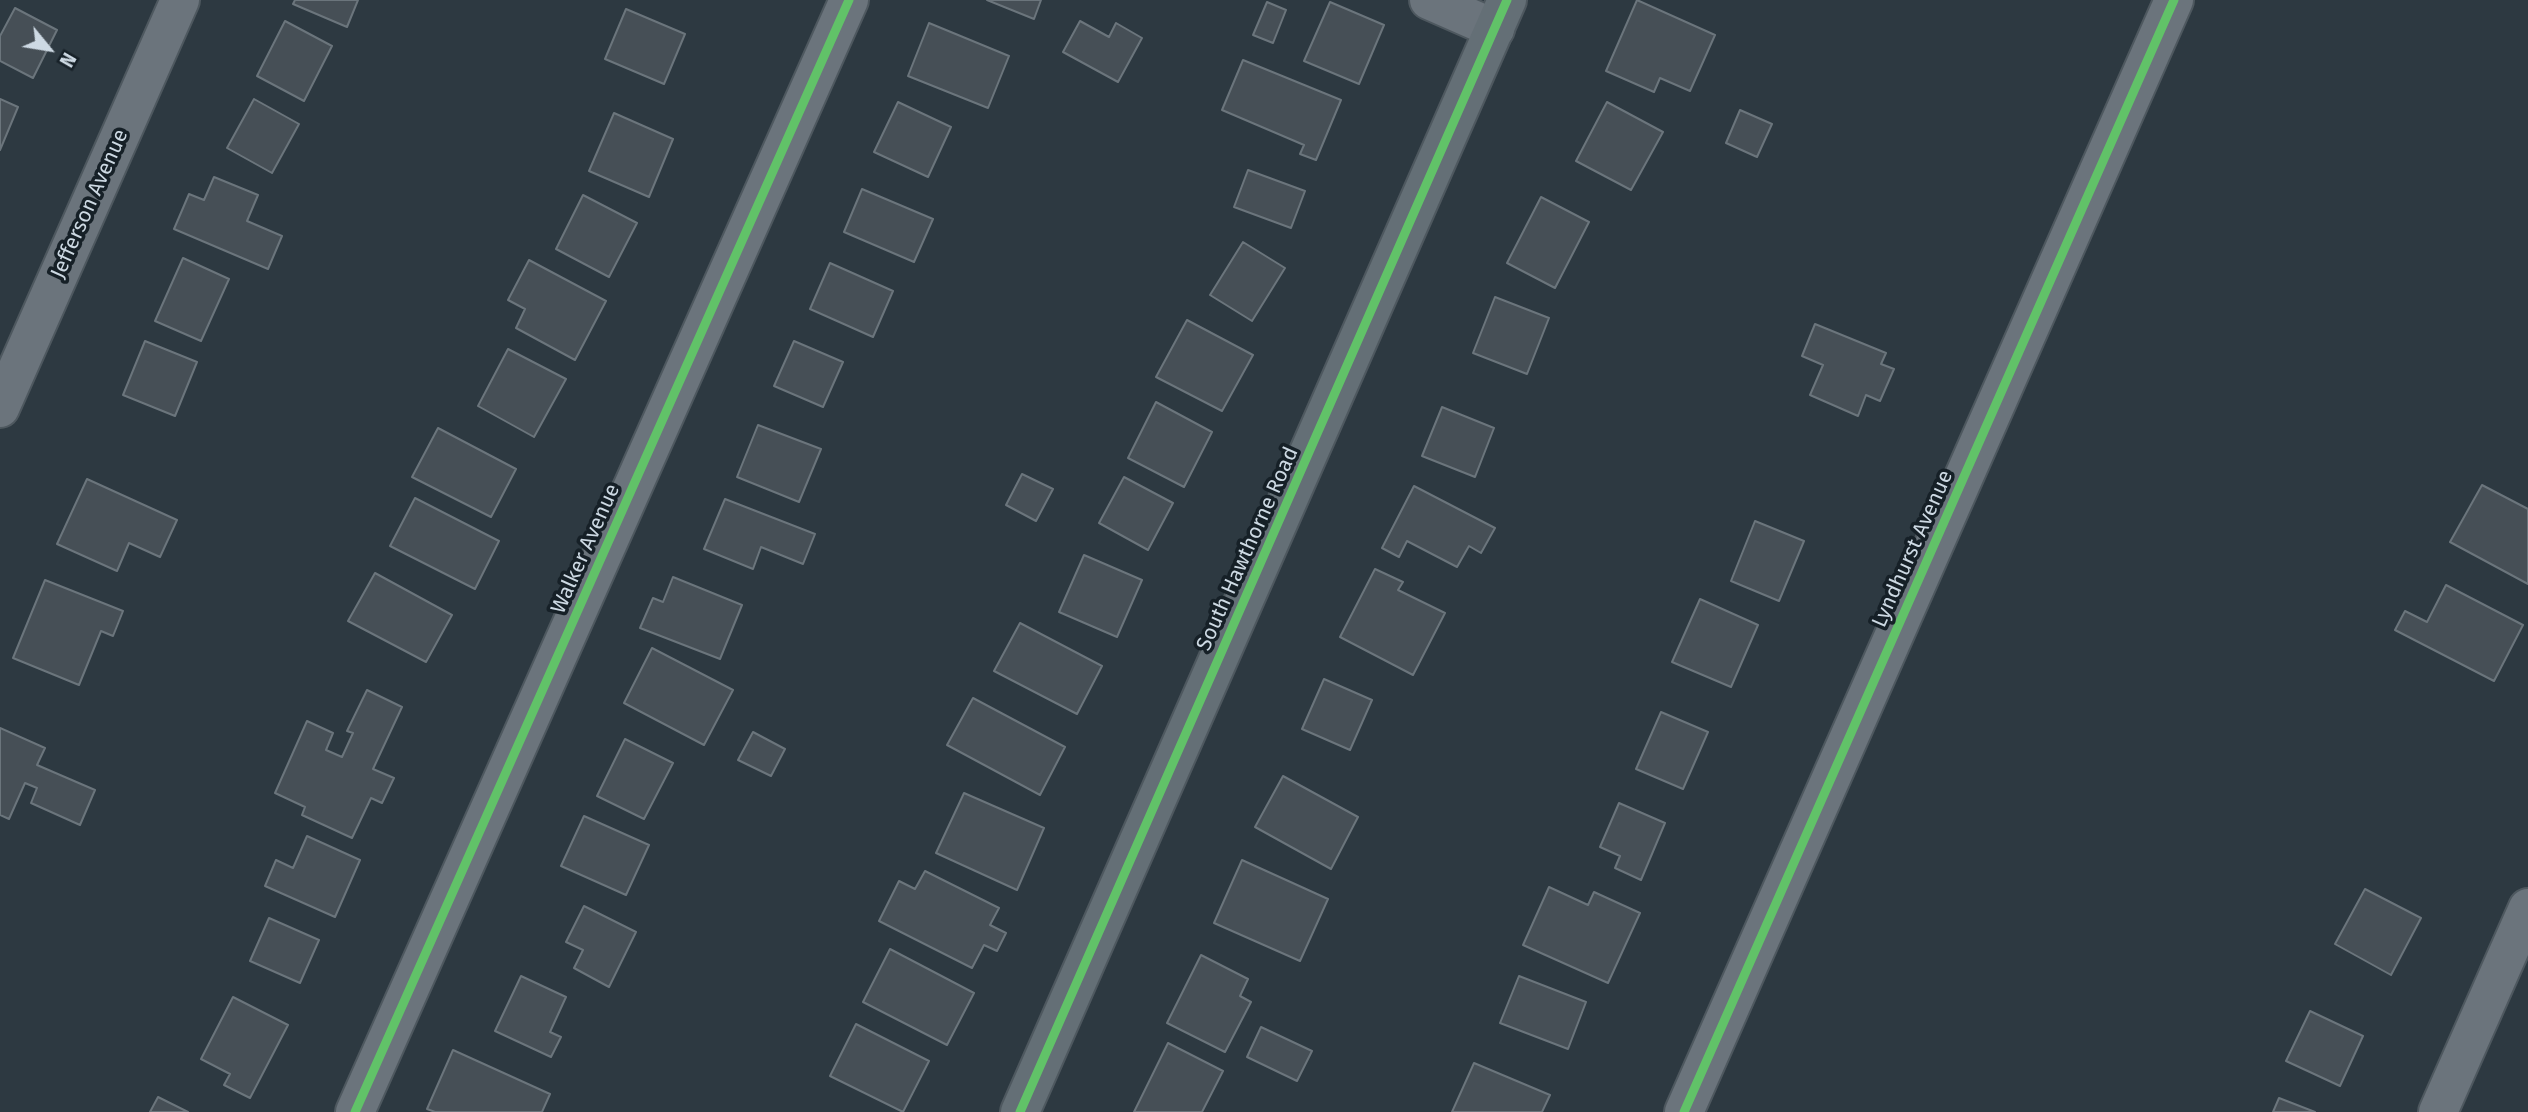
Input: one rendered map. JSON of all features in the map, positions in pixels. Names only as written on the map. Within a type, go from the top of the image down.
[{"type":"main road","name":"South Hawthorne Road","points":[[1020,1112],[1501,14]]},
{"type":"street","name":"Jefferson Avenue","points":[[0,408],[180,0]]},
{"type":"street","name":"Walker Avenue","points":[[355,1112],[849,0]]},
{"type":"street","points":[[1429,0],[1501,14]]},
{"type":"street","name":"Lyndhurst Avenue","points":[[1684,1112],[2174,0]]},
{"type":"street","points":[[2438,1112],[2528,908]]},
{"type":"building","points":[[295,0],[358,0],[347,27],[293,4]]},
{"type":"building","points":[[987,0],[1041,0],[1034,19]]},
{"type":"building","points":[[1637,0],[1715,35],[1690,91],[1660,78],[1654,92],[1606,71]]},
{"type":"building","points":[[1267,2],[1286,10],[1273,43],[1253,35]]},
{"type":"building","points":[[1330,2],[1384,25],[1359,84],[1304,61]]},
{"type":"building","points":[[15,8],[57,30],[33,78],[0,61],[0,36]]},
{"type":"building","points":[[626,9],[685,34],[664,84],[605,59]]},
{"type":"building","points":[[285,21],[332,46],[304,101],[257,76]]},
{"type":"building","points":[[1080,21],[1109,37],[1116,23],[1142,38],[1118,82],[1063,52]]},
{"type":"building","points":[[929,23],[1009,56],[988,108],[908,76]]},
{"type":"building","points":[[1243,60],[1341,100],[1316,160],[1300,154],[1304,145],[1222,110]]},
{"type":"building","points":[[0,99],[18,107],[0,150]]},
{"type":"building","points":[[254,99],[299,124],[272,173],[227,148]]},
{"type":"building","points":[[898,102],[951,127],[928,177],[874,152]]},
{"type":"building","points":[[1607,102],[1663,132],[1631,190],[1576,161]]},
{"type":"building","points":[[1740,110],[1772,124],[1757,157],[1726,143]]},
{"type":"building","points":[[614,113],[673,139],[649,197],[589,171]]},
{"type":"building","points":[[1248,170],[1305,191],[1291,228],[1234,207]]},
{"type":"building","points":[[214,177],[258,195],[247,221],[282,236],[268,269],[174,229],[189,194],[204,200]]},
{"type":"building","points":[[862,189],[933,219],[914,262],[844,232]]},
{"type":"building","points":[[583,195],[637,223],[609,277],[556,249]]},
{"type":"building","points":[[1541,197],[1589,222],[1555,288],[1507,263]]},
{"type":"building","points":[[1243,242],[1285,268],[1252,321],[1210,295]]},
{"type":"building","points":[[183,258],[229,279],[201,341],[155,321]]},
{"type":"building","points":[[529,260],[606,301],[575,360],[516,328],[525,309],[508,300]]},
{"type":"building","points":[[830,263],[893,291],[873,337],[810,309]]},
{"type":"building","points":[[1495,297],[1549,318],[1527,374],[1473,353]]},
{"type":"building","points":[[1187,320],[1253,355],[1222,411],[1156,377]]},
{"type":"building","points":[[1815,324],[1886,353],[1881,364],[1894,369],[1880,401],[1866,395],[1858,416],[1810,395],[1823,365],[1802,356]]},
{"type":"building","points":[[145,341],[197,362],[175,416],[123,395]]},
{"type":"building","points":[[794,341],[843,362],[823,407],[774,386]]},
{"type":"building","points":[[508,349],[566,379],[534,437],[478,406]]},
{"type":"building","points":[[1156,402],[1212,432],[1184,487],[1128,458]]},
{"type":"building","points":[[1442,407],[1494,428],[1475,477],[1422,456]]},
{"type":"building","points":[[758,425],[821,449],[799,502],[737,477]]},
{"type":"building","points":[[438,428],[516,469],[491,517],[412,477]]},
{"type":"building","points":[[1022,474],[1053,489],[1036,521],[1006,505]]},
{"type":"building","points":[[1124,477],[1173,503],[1148,550],[1099,523]]},
{"type":"building","points":[[87,479],[177,520],[160,557],[129,543],[117,571],[57,544]]},
{"type":"building","points":[[2482,485],[2528,509],[2528,584],[2450,542]]},
{"type":"building","points":[[1414,486],[1495,528],[1481,553],[1469,546],[1457,567],[1407,541],[1399,557],[1382,548]]},
{"type":"building","points":[[415,498],[499,541],[475,589],[390,546]]},
{"type":"building","points":[[725,499],[815,534],[803,564],[761,547],[753,569],[704,549]]},
{"type":"building","points":[[1755,521],[1804,541],[1779,601],[1731,581]]},
{"type":"building","points":[[1084,555],[1142,580],[1117,637],[1059,612]]},
{"type":"building","points":[[1375,569],[1403,582],[1398,590],[1445,613],[1413,675],[1340,637]]},
{"type":"building","points":[[375,573],[452,615],[426,662],[348,621]]},
{"type":"building","points":[[673,577],[742,605],[720,659],[640,628],[653,598],[663,602]]},
{"type":"building","points":[[45,580],[123,611],[113,636],[101,631],[79,685],[13,658]]},
{"type":"building","points":[[2446,585],[2523,625],[2494,681],[2395,630],[2405,611],[2427,622]]},
{"type":"building","points":[[1700,599],[1758,625],[1731,687],[1672,662]]},
{"type":"building","points":[[1020,623],[1102,666],[1077,714],[994,671]]},
{"type":"building","points":[[652,648],[733,690],[704,745],[624,703]]},
{"type":"building","points":[[1324,679],[1372,700],[1350,750],[1302,729]]},
{"type":"building","points":[[367,690],[402,707],[373,769],[394,778],[382,803],[371,798],[352,838],[302,815],[305,807],[275,793],[307,721],[333,733],[326,750],[342,757],[353,733],[347,731]]},
{"type":"building","points":[[973,698],[1065,747],[1040,795],[947,745]]},
{"type":"building","points":[[1661,712],[1708,732],[1683,789],[1636,769]]},
{"type":"building","points":[[0,728],[45,748],[37,765],[95,790],[80,825],[31,803],[37,788],[25,783],[9,819],[0,815]]},
{"type":"building","points":[[753,732],[785,749],[771,776],[738,760]]},
{"type":"building","points":[[625,739],[673,763],[644,819],[597,796]]},
{"type":"building","points":[[1283,776],[1358,817],[1331,869],[1255,827]]},
{"type":"building","points":[[964,793],[1044,828],[1017,890],[936,853]]},
{"type":"building","points":[[1619,803],[1665,823],[1641,880],[1615,868],[1620,856],[1600,847]]},
{"type":"building","points":[[584,816],[649,845],[626,895],[561,866]]},
{"type":"building","points":[[307,836],[360,860],[335,917],[265,886],[276,860],[293,868]]},
{"type":"building","points":[[1242,860],[1328,899],[1300,961],[1214,923]]},
{"type":"building","points":[[925,871],[999,908],[990,925],[1006,933],[997,951],[984,945],[972,968],[879,921],[899,881],[915,889]]},
{"type":"building","points":[[1549,887],[1588,905],[1594,892],[1640,913],[1608,983],[1523,945]]},
{"type":"building","points":[[2365,889],[2421,918],[2391,975],[2335,944]]},
{"type":"building","points":[[584,906],[636,932],[609,987],[574,968],[583,950],[566,942]]},
{"type":"building","points":[[269,918],[319,940],[300,983],[250,961]]},
{"type":"building","points":[[890,949],[974,993],[947,1045],[863,1002]]},
{"type":"building","points":[[1201,955],[1248,979],[1240,996],[1251,1002],[1225,1052],[1167,1023]]},
{"type":"building","points":[[521,976],[566,997],[550,1032],[561,1037],[551,1057],[495,1031]]},
{"type":"building","points":[[1519,976],[1586,1002],[1568,1049],[1500,1023]]},
{"type":"building","points":[[233,997],[288,1025],[250,1098],[224,1085],[230,1074],[201,1059]]},
{"type":"building","points":[[2310,1011],[2363,1036],[2340,1086],[2286,1061]]},
{"type":"building","points":[[856,1024],[929,1061],[903,1112],[830,1076]]},
{"type":"building","points":[[1261,1027],[1312,1051],[1297,1081],[1247,1057]]},
{"type":"building","points":[[1168,1043],[1223,1071],[1202,1112],[1134,1112]]},
{"type":"building","points":[[453,1050],[550,1094],[542,1112],[435,1112],[427,1109]]},
{"type":"building","points":[[1474,1063],[1550,1095],[1542,1112],[1452,1112]]},
{"type":"building","points":[[158,1097],[188,1112],[150,1112]]},
{"type":"building","points":[[2279,1098],[2315,1112],[2273,1112]]},
{"type":"cycle path","points":[[355,1112],[849,0]]},
{"type":"cycle path","points":[[1020,1112],[1507,0]]},
{"type":"cycle path","points":[[1684,1112],[2174,0]]}]
